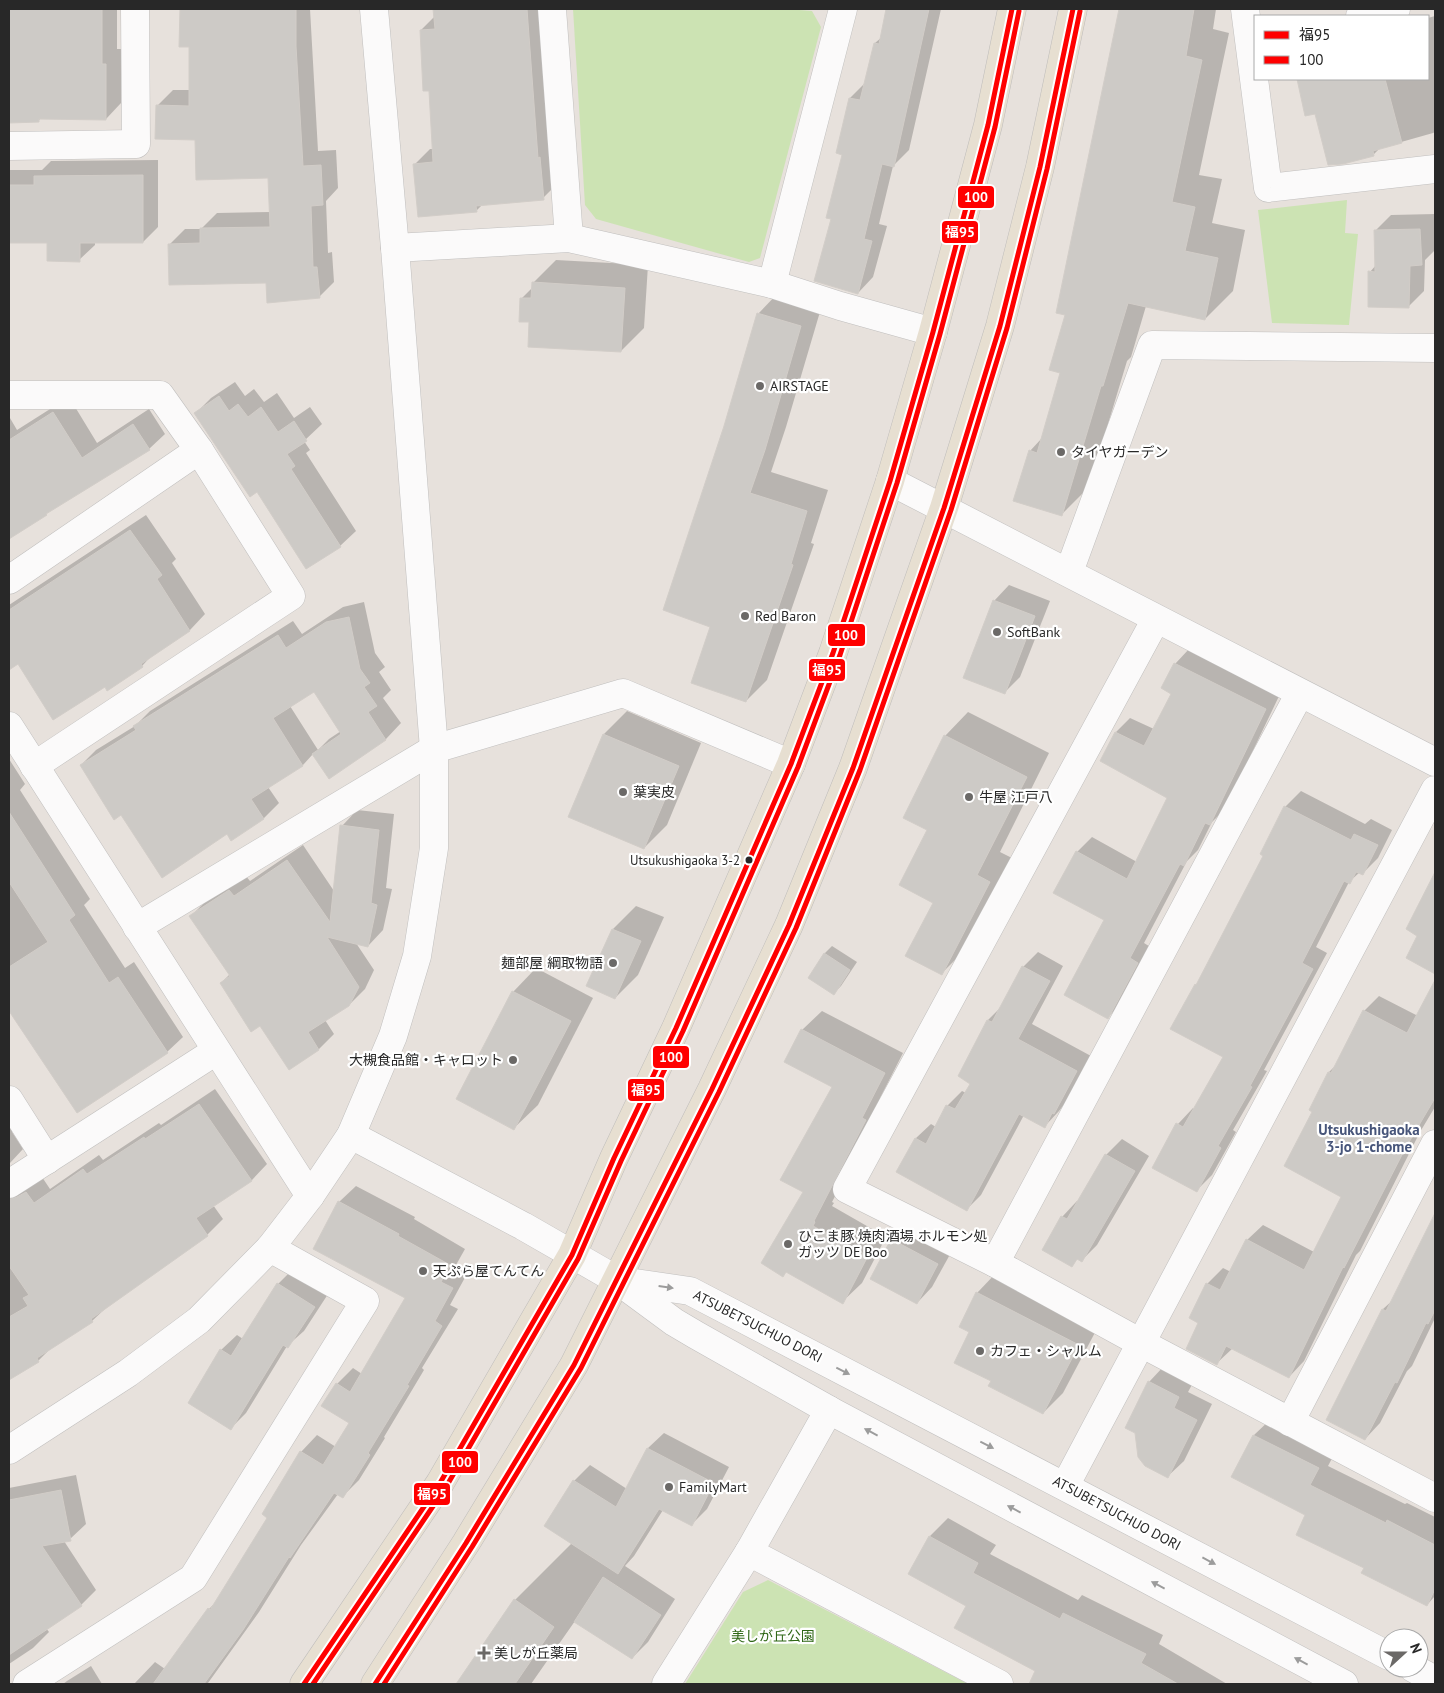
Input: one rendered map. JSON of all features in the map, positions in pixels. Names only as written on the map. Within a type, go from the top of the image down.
[{"type":"main road","points":[[304,1684],[440,1483],[572,1255],[614,1158],[676,1028],[791,764],[833,653],[890,481],[933,332],[988,124],[1012,9]]},
{"type":"main road","points":[[375,1684],[466,1543],[574,1365],[712,1089],[790,925],[853,768],[944,508],[1000,326],[1040,167],[1066,50],[1073,9]]},
{"type":"street","points":[[9,146],[136,144],[135,9]]},
{"type":"street","points":[[9,1450],[128,1373],[199,1320],[270,1248],[310,1196],[351,1135],[394,1036],[417,956],[434,848],[434,749],[395,248],[374,9]]},
{"type":"street","points":[[552,9],[569,238]]},
{"type":"street","points":[[772,284],[843,9]]},
{"type":"street","points":[[1245,9],[1254,58]]},
{"type":"street","points":[[1365,15],[1396,9]]},
{"type":"street","points":[[1256,80],[1268,188],[1435,169]]},
{"type":"street","points":[[395,248],[569,238],[772,284],[840,306],[933,332]]},
{"type":"street","points":[[1069,572],[1152,344],[1435,348]]},
{"type":"street","points":[[9,395],[160,394],[291,596],[34,766]]},
{"type":"street","points":[[9,580],[198,450]]},
{"type":"street","points":[[890,481],[1069,572],[1156,620],[1435,762]]},
{"type":"street","points":[[1156,620],[847,1189],[995,1263],[1141,1343],[1435,1497]]},
{"type":"street","points":[[137,927],[434,749],[623,693],[791,764]]},
{"type":"street","points":[[995,1263],[1300,693]]},
{"type":"street","points":[[9,726],[310,1196]]},
{"type":"street","points":[[1064,1486],[1435,790]]},
{"type":"street","points":[[9,1184],[216,1050]]},
{"type":"street","points":[[9,1100],[47,1160]]},
{"type":"street","points":[[351,1135],[523,1226],[617,1280],[674,1322],[829,1410],[1344,1684]]},
{"type":"street","points":[[1290,1422],[1435,1144]]},
{"type":"street","points":[[27,1684],[194,1578],[365,1301],[270,1248]]},
{"type":"street","name":"ATSUBETSUCHUO DORI","points":[[617,1280],[690,1291],[1379,1651]]},
{"type":"street","points":[[666,1684],[749,1552],[829,1410]]},
{"type":"street","points":[[749,1552],[999,1684]]},
{"type":"green space","points":[[573,9],[787,9],[812,11],[821,27],[760,258],[749,262],[596,219],[585,205]]},
{"type":"green space","points":[[1347,200],[1345,233],[1358,234],[1349,325],[1272,323],[1258,210]]},
{"type":"green space","name":"美しが丘公園","points":[[768,1580],[968,1684],[685,1684],[743,1592]]},
{"type":"building","points":[[9,9],[102,9],[102,64],[106,64],[106,120],[39,119],[39,122],[9,123]]},
{"type":"building","points":[[180,9],[296,9],[296,46],[303,166],[321,165],[323,205],[311,206],[313,267],[317,267],[320,298],[267,303],[266,283],[169,285],[168,244],[200,243],[200,228],[270,227],[268,178],[196,180],[195,140],[155,139],[156,105],[189,106],[189,47],[179,47]]},
{"type":"building","points":[[433,9],[527,9],[538,158],[540,157],[544,200],[476,206],[477,212],[418,217],[413,164],[433,162],[429,91],[423,91],[420,30],[435,29]]},
{"type":"building","points":[[886,9],[929,9],[894,167],[882,164],[864,239],[872,241],[858,294],[814,281],[831,219],[826,218],[842,155],[836,153],[849,98],[860,100],[874,43],[879,44]]},
{"type":"building","points":[[1119,9],[1194,9],[1186,56],[1202,60],[1172,202],[1195,207],[1185,251],[1218,258],[1205,320],[1128,303],[1062,516],[1013,501],[1029,450],[1037,453],[1060,373],[1049,370],[1065,315],[1056,313]]},
{"type":"building","points":[[1297,80],[1385,80],[1402,143],[1373,151],[1374,156],[1343,164],[1328,165],[1315,114],[1305,116]]},
{"type":"building","points":[[143,175],[143,243],[80,243],[80,262],[47,261],[47,243],[9,243],[9,185],[34,185],[34,176]]},
{"type":"building","points":[[1420,229],[1422,265],[1410,266],[1409,308],[1368,307],[1368,271],[1375,272],[1374,230]]},
{"type":"building","points":[[532,282],[625,288],[621,352],[528,347],[529,322],[519,322],[520,298],[531,298]]},
{"type":"building","points":[[757,313],[801,326],[765,450],[750,493],[807,511],[791,564],[793,565],[746,702],[691,683],[710,627],[663,610],[724,426]]},
{"type":"building","points":[[219,396],[229,411],[238,404],[248,417],[261,407],[278,432],[294,421],[307,441],[287,454],[295,466],[291,469],[341,547],[306,569],[257,492],[250,497],[194,413]]},
{"type":"building","points":[[53,412],[82,458],[133,424],[150,450],[9,539],[9,440]]},
{"type":"building","points":[[130,530],[162,575],[157,579],[190,631],[141,664],[143,667],[107,691],[105,687],[53,720],[18,664],[9,670],[9,610]]},
{"type":"building","points":[[993,600],[1035,616],[1005,694],[963,678]]},
{"type":"building","points":[[349,617],[360,669],[370,683],[364,687],[377,706],[368,712],[386,740],[329,779],[312,754],[341,734],[314,692],[273,718],[303,766],[251,799],[264,819],[231,841],[227,834],[162,878],[121,815],[114,820],[80,765],[136,730],[133,726],[278,635],[286,648],[326,622]]},
{"type":"building","points":[[1174,663],[1266,709],[1210,825],[1205,823],[1184,866],[1180,864],[1130,958],[1138,963],[1108,1019],[1064,995],[1104,920],[1053,893],[1076,851],[1127,879],[1167,798],[1100,761],[1115,732],[1144,746],[1171,694],[1161,688]]},
{"type":"building","name":"葉実皮","points":[[603,734],[679,766],[644,849],[568,817]]},
{"type":"building","points":[[944,735],[1027,777],[977,875],[990,882],[942,975],[905,956],[933,903],[899,885],[927,830],[903,818]]},
{"type":"building","points":[[1284,806],[1351,840],[1354,834],[1378,845],[1363,875],[1356,872],[1350,884],[1344,881],[1302,963],[1313,969],[1250,1086],[1252,1087],[1218,1146],[1221,1148],[1197,1192],[1152,1168],[1176,1123],[1183,1127],[1223,1057],[1170,1029],[1196,985],[1263,856],[1260,854]]},
{"type":"building","points":[[9,812],[75,915],[69,920],[109,983],[118,977],[168,1053],[77,1113],[9,1011],[9,967],[48,942],[9,882]]},
{"type":"building","points":[[340,825],[379,830],[371,903],[377,905],[368,947],[327,937],[359,987],[349,1006],[308,1032],[319,1050],[289,1070],[260,1026],[251,1032],[220,983],[230,976],[189,916],[229,890],[234,896],[287,860],[330,922]]},
{"type":"building","points":[[1435,872],[1435,974],[1406,958],[1417,936],[1406,929]]},
{"type":"building","name":"麺部屋 綱取物語","points":[[612,929],[641,941],[615,999],[586,986]]},
{"type":"building","points":[[824,953],[850,970],[834,995],[808,978]]},
{"type":"building","points":[[1022,966],[1050,981],[1018,1039],[1077,1071],[1045,1128],[1019,1114],[967,1211],[896,1172],[915,1138],[926,1144],[946,1105],[955,1109],[970,1084],[958,1076],[987,1020],[992,1022]]},
{"type":"building","points":[[1435,980],[1435,1098],[1405,1149],[1343,1267],[1289,1378],[1226,1346],[1217,1365],[1186,1349],[1198,1323],[1189,1318],[1206,1283],[1220,1290],[1246,1239],[1304,1270],[1341,1197],[1284,1166],[1312,1112],[1309,1110],[1328,1072],[1331,1073],[1363,1010],[1407,1033]]},
{"type":"building","name":"大槻食品館・キャロット","points":[[512,991],[571,1021],[514,1130],[456,1099]]},
{"type":"building","points":[[801,1029],[885,1073],[862,1118],[866,1120],[813,1226],[868,1256],[843,1304],[786,1272],[783,1277],[761,1263],[803,1192],[780,1180],[832,1087],[784,1062]]},
{"type":"building","points":[[199,1104],[252,1181],[196,1218],[208,1236],[91,1319],[93,1322],[37,1358],[39,1362],[9,1380],[9,1317],[28,1306],[23,1298],[29,1295],[9,1266],[9,1199],[26,1192],[34,1203],[83,1169],[87,1174]]},
{"type":"building","points":[[1105,1154],[1135,1171],[1082,1262],[1077,1259],[1072,1267],[1042,1250],[1061,1216],[1067,1219]]},
{"type":"building","points":[[338,1201],[399,1234],[398,1236],[450,1265],[441,1282],[453,1288],[435,1321],[442,1326],[407,1385],[409,1386],[368,1453],[370,1455],[343,1498],[334,1493],[289,1557],[243,1630],[204,1684],[153,1684],[208,1608],[210,1610],[267,1518],[262,1514],[300,1451],[323,1465],[349,1423],[321,1406],[336,1383],[350,1392],[405,1298],[313,1249]]},
{"type":"building","points":[[1435,1213],[1435,1310],[1428,1324],[1426,1323],[1397,1383],[1395,1382],[1365,1440],[1326,1420],[1382,1309],[1386,1311]]},
{"type":"building","points":[[891,1239],[938,1264],[917,1304],[870,1279]]},
{"type":"building","points":[[277,1283],[315,1307],[288,1348],[283,1345],[231,1430],[188,1403],[220,1349],[231,1356]]},
{"type":"building","points":[[976,1292],[1079,1345],[1043,1414],[988,1386],[991,1381],[954,1363],[969,1332],[959,1327]]},
{"type":"building","points":[[1148,1381],[1179,1397],[1174,1408],[1197,1420],[1168,1478],[1145,1466],[1138,1457],[1135,1433],[1125,1428]]},
{"type":"building","points":[[1253,1435],[1319,1468],[1310,1485],[1386,1523],[1387,1520],[1435,1545],[1435,1589],[1427,1606],[1361,1573],[1364,1568],[1296,1535],[1305,1515],[1231,1477]]},
{"type":"building","points":[[647,1448],[714,1483],[692,1526],[659,1509],[618,1574],[544,1526],[573,1480],[616,1507]]},
{"type":"building","points":[[61,1490],[71,1541],[42,1546],[82,1606],[9,1655],[9,1500]]},
{"type":"building","points":[[929,1536],[978,1563],[973,1573],[1060,1619],[1063,1613],[1146,1654],[1141,1663],[1178,1684],[1029,1684],[1035,1671],[954,1628],[966,1606],[908,1574]]},
{"type":"building","points":[[603,1577],[661,1615],[632,1659],[574,1622]]},
{"type":"building","points":[[514,1599],[554,1627],[515,1684],[456,1684]]},
{"type":"transit line","name":"福95","points":[[304,1684],[440,1483],[572,1255],[614,1158],[676,1028],[791,764],[833,653],[890,481],[933,332],[988,125],[1012,9]]},
{"type":"transit line","name":"福95","points":[[375,1684],[466,1543],[574,1365],[712,1089],[789,925],[853,768],[944,508],[1000,326],[1040,167],[1073,9]]},
{"type":"transit line","name":"100","points":[[313,1684],[446,1487],[578,1259],[621,1161],[683,1031],[798,767],[840,655],[897,483],[940,334],[995,127],[1019,11]]},
{"type":"transit line","name":"100","points":[[384,1684],[472,1547],[581,1368],[719,1092],[796,928],[860,770],[951,510],[1007,328],[1047,169],[1080,11]]},
{"type":"place","name":"AIRSTAGE","points":[[760,386]]},
{"type":"place","name":"タイヤガーデン","points":[[1061,452]]},
{"type":"place","name":"Red Baron","points":[[745,616]]},
{"type":"place","name":"SoftBank","points":[[997,632]]},
{"type":"place","name":"葉実皮","points":[[623,792]]},
{"type":"place","name":"牛屋 江戸八","points":[[969,797]]},
{"type":"place","name":"Utsukushigaoka 3-2","points":[[749,860]]},
{"type":"place","name":"麺部屋 綱取物語","points":[[613,963]]},
{"type":"place","name":"大槻食品館・キャロット","points":[[513,1060]]},
{"type":"place","name":"ひこま豚 焼肉酒場 ホルモン処 ガッツ DE Boo","points":[[788,1244]]},
{"type":"place","name":"天ぷら屋てんてん","points":[[423,1271]]},
{"type":"place","name":"カフェ・シャルム","points":[[980,1351]]},
{"type":"place","name":"FamilyMart","points":[[669,1487]]},
{"type":"place","name":"美しが丘薬局","points":[[484,1653]]},
{"type":"district","name":"Utsukushigaoka 3-jo 1-chome","points":[[1369,1138]]}]
